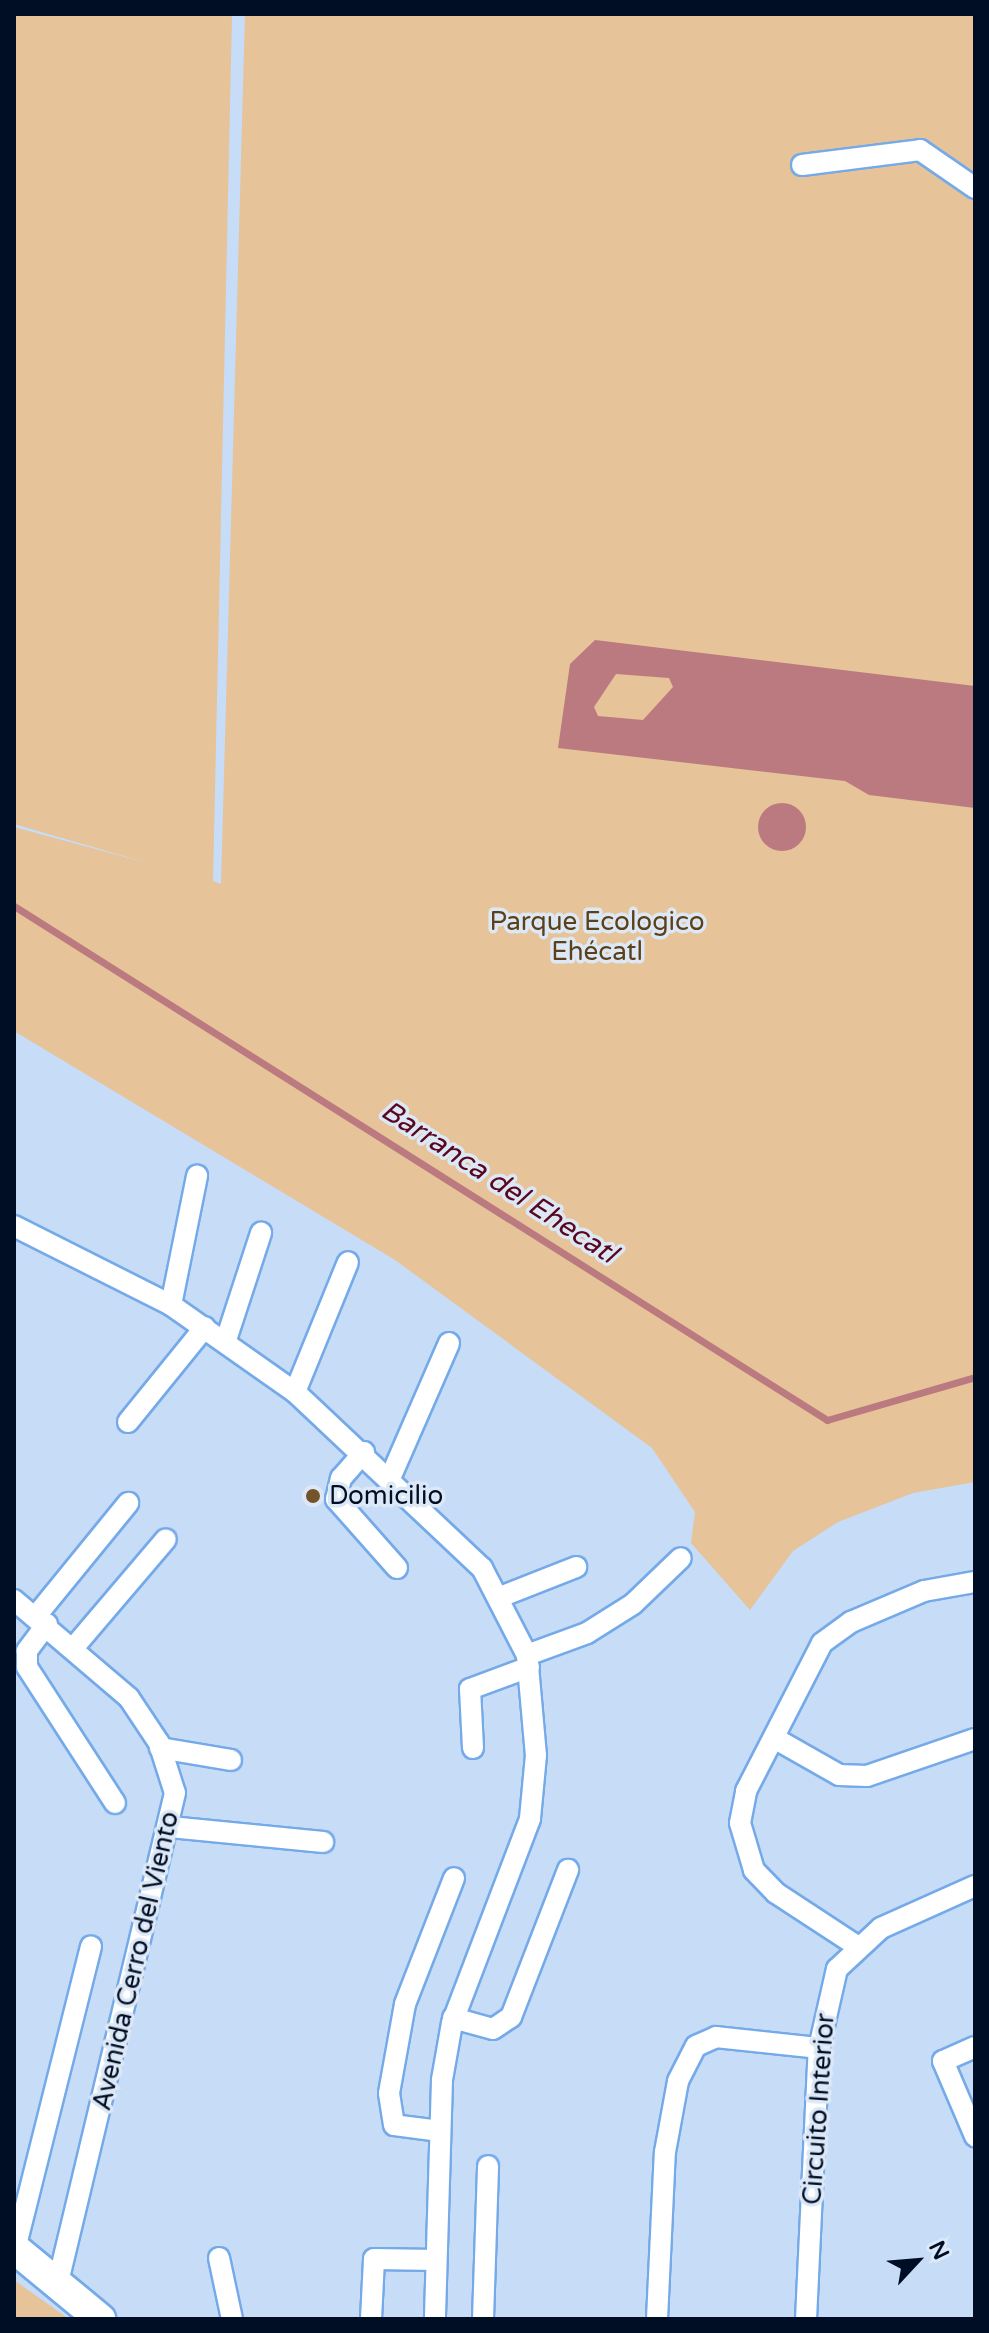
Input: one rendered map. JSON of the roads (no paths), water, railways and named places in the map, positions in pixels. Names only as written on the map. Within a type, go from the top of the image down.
[{"type":"main road","points":[[14,2249],[100,2319]]},
{"type":"street","points":[[802,165],[920,150],[975,188]]},
{"type":"street","points":[[171,1305],[197,1176]]},
{"type":"street","points":[[14,1226],[171,1305],[226,1340],[295,1392],[391,1476],[482,1568],[500,1597],[528,1661],[536,1755],[530,1819],[453,2018],[440,2131],[435,2319]]},
{"type":"street","points":[[226,1340],[261,1233]]},
{"type":"street","points":[[295,1392],[348,1262]]},
{"type":"street","points":[[128,1422],[205,1327]]},
{"type":"street","points":[[391,1476],[449,1343]]},
{"type":"street","points":[[364,1452],[341,1478],[336,1499],[397,1568]]},
{"type":"street","points":[[115,1803],[27,1667],[27,1651],[41,1620],[128,1503]]},
{"type":"street","points":[[75,1646],[166,1539]]},
{"type":"street","points":[[473,1748],[470,1689],[598,1626],[681,1558]]},
{"type":"street","points":[[500,1597],[576,1567]]},
{"type":"street","points":[[857,1946],[776,1893],[743,1846],[746,1791],[822,1643],[851,1622],[924,1591],[975,1582]]},
{"type":"street","name":"Avenida Cerro del Viento","points":[[14,1600],[75,1646],[129,1698],[160,1748],[175,1793],[170,1827],[57,2286]]},
{"type":"street","points":[[774,1738],[839,1775],[867,1776],[975,1739]]},
{"type":"street","points":[[160,1748],[231,1760]]},
{"type":"street","points":[[170,1827],[323,1842]]},
{"type":"street","points":[[453,2018],[493,2029],[511,2017],[568,1870]]},
{"type":"street","points":[[440,2131],[394,2125],[389,2093],[405,2004],[454,1878]]},
{"type":"street","name":"Circuito Interior","points":[[806,2319],[819,2048],[837,1969],[857,1946],[975,1886]]},
{"type":"street","points":[[14,2249],[91,1946]]},
{"type":"street","points":[[657,2319],[665,2152],[678,2081],[696,2046],[716,2037],[819,2048]]},
{"type":"street","points":[[975,2047],[943,2061],[975,2136]]},
{"type":"street","points":[[483,2319],[488,2166]]},
{"type":"street","points":[[219,2258],[232,2319]]},
{"type":"street","points":[[371,2319],[374,2259],[436,2260]]},
{"type":"waterway","name":"Barranca del Ehecatl","points":[[14,906],[827,1420],[975,1377]]},
{"type":"place","name":"Domicilio","points":[[313,1496]]},
{"type":"park label","name":"Parque Ecologico Ehécatl","points":[[597,937]]}]
